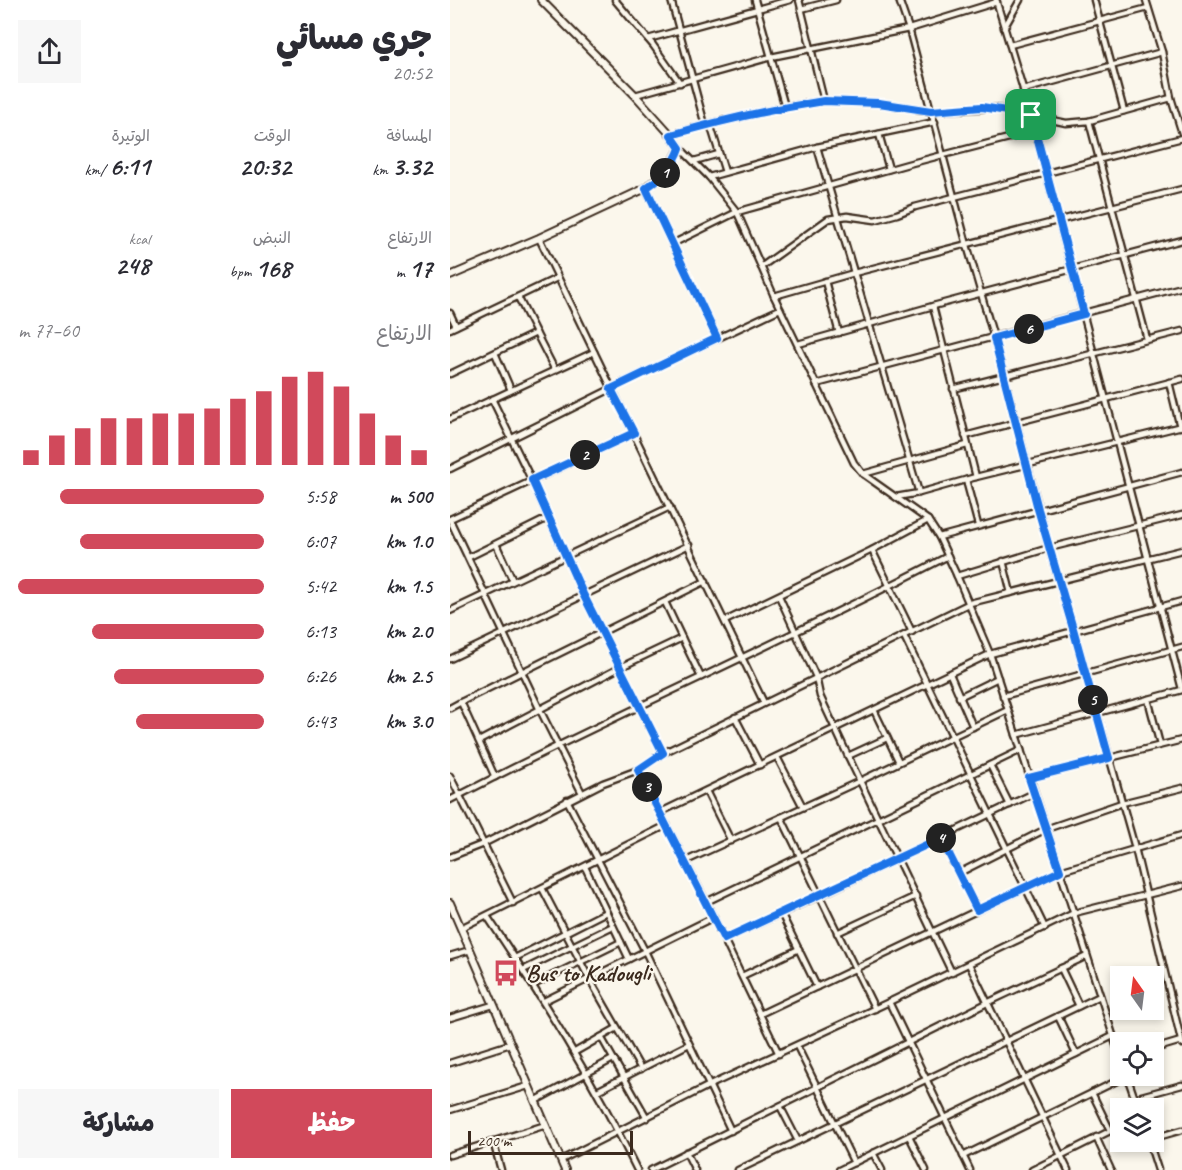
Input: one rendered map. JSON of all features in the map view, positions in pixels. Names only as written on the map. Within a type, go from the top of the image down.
[{"type":"main road","points":[[450,276],[646,188],[671,166],[680,148],[635,95],[540,0]]},
{"type":"main road","points":[[450,903],[565,1170]]},
{"type":"street","points":[[615,0],[648,39],[680,83]]},
{"type":"street","points":[[671,0],[707,124],[725,172]]},
{"type":"street","points":[[755,0],[785,107]]},
{"type":"street","points":[[648,39],[790,0]]},
{"type":"street","points":[[799,0],[824,101]]},
{"type":"street","points":[[801,9],[836,0]]},
{"type":"street","points":[[899,0],[982,293],[1038,509],[1147,894],[1182,1043],[1164,1047]]},
{"type":"street","points":[[1004,28],[1020,0]]},
{"type":"street","points":[[1094,0],[1124,111]]},
{"type":"street","points":[[1146,0],[1162,52],[1170,98],[1182,133]]},
{"type":"street","points":[[635,95],[771,57],[909,29],[996,1],[1036,131],[1182,690],[1016,735]]},
{"type":"street","points":[[1010,45],[1148,8]]},
{"type":"street","points":[[1023,90],[1162,52]]},
{"type":"street","points":[[671,135],[707,124],[824,101],[879,103],[931,111],[982,107],[1066,123],[1089,121],[1170,98]]},
{"type":"street","points":[[1089,121],[1147,339]]},
{"type":"street","points":[[709,177],[817,147],[935,122]]},
{"type":"street","points":[[672,244],[737,212],[1036,131]]},
{"type":"street","points":[[879,134],[889,169]]},
{"type":"street","points":[[761,267],[822,222],[837,216],[875,220],[954,197],[1182,138]]},
{"type":"street","points":[[817,147],[919,493]]},
{"type":"street","points":[[680,148],[709,177],[737,212],[846,449],[863,474],[928,520],[939,537],[970,603],[990,654],[1112,1032]]},
{"type":"street","points":[[694,161],[719,154]]},
{"type":"street","points":[[646,188],[717,338]]},
{"type":"street","points":[[774,296],[854,273],[1182,189]]},
{"type":"street","points":[[539,238],[764,703]]},
{"type":"street","points":[[798,344],[1182,240]]},
{"type":"street","points":[[450,329],[557,278]]},
{"type":"street","points":[[825,281],[839,333]]},
{"type":"street","points":[[816,384],[1182,287]]},
{"type":"street","points":[[518,297],[555,370]]},
{"type":"street","points":[[933,306],[976,477]]},
{"type":"street","points":[[450,469],[780,309]]},
{"type":"street","points":[[450,313],[456,326]]},
{"type":"street","points":[[953,389],[1182,331]]},
{"type":"street","points":[[450,374],[536,333]]},
{"type":"street","points":[[495,352],[511,390]]},
{"type":"street","points":[[450,419],[594,352]]},
{"type":"street","points":[[965,436],[1182,379]]},
{"type":"street","points":[[896,497],[1181,427],[1169,382]]},
{"type":"street","points":[[492,399],[532,480],[583,594],[663,753]]},
{"type":"street","points":[[582,793],[521,671],[450,519],[634,433]]},
{"type":"street","points":[[863,474],[967,446]]},
{"type":"street","points":[[939,537],[1182,472]]},
{"type":"street","points":[[966,480],[978,525]]},
{"type":"street","points":[[450,611],[670,507]]},
{"type":"street","points":[[957,576],[1049,548],[1182,515]]},
{"type":"street","points":[[469,557],[548,518]]},
{"type":"street","points":[[725,621],[872,550],[928,520]]},
{"type":"street","points":[[496,544],[513,581]]},
{"type":"street","points":[[450,659],[689,545]]},
{"type":"street","points":[[872,550],[912,632]]},
{"type":"street","points":[[450,857],[483,844],[582,793],[638,770],[663,753],[970,603],[1182,550]]},
{"type":"street","points":[[450,800],[639,705],[795,634],[948,556]]},
{"type":"street","points":[[1004,561],[1011,593]]},
{"type":"street","points":[[450,708],[706,581]]},
{"type":"street","points":[[779,596],[816,677],[818,690],[848,756],[898,857],[951,973]]},
{"type":"street","points":[[661,812],[990,654],[1182,601]]},
{"type":"street","points":[[664,602],[701,677]]},
{"type":"street","points":[[904,636],[1045,928]]},
{"type":"street","points":[[479,741],[682,638]]},
{"type":"street","points":[[1003,696],[1182,647]]},
{"type":"street","points":[[950,674],[973,727]]},
{"type":"street","points":[[959,697],[998,678]]},
{"type":"street","points":[[1148,699],[1160,745]]},
{"type":"street","points":[[461,702],[495,777]]},
{"type":"street","points":[[874,710],[899,762]]},
{"type":"street","points":[[686,861],[1008,710]]},
{"type":"street","points":[[735,717],[760,765]]},
{"type":"street","points":[[848,756],[887,738]]},
{"type":"street","points":[[1029,778],[1182,741]]},
{"type":"street","points":[[706,902],[1021,750]]},
{"type":"street","points":[[777,757],[803,807]]},
{"type":"street","points":[[990,765],[1010,805]]},
{"type":"street","points":[[638,770],[714,917],[779,1054]]},
{"type":"street","points":[[450,776],[513,903]]},
{"type":"street","points":[[959,873],[1046,829],[1122,804],[1182,788]]},
{"type":"street","points":[[706,791],[731,841]]},
{"type":"street","points":[[724,939],[1034,793]]},
{"type":"street","points":[[567,800],[645,951],[731,1131]]},
{"type":"street","points":[[781,817],[875,1009]]},
{"type":"street","points":[[461,928],[667,825]]},
{"type":"street","points":[[760,1014],[1060,871],[1182,835]]},
{"type":"street","points":[[941,838],[977,910]]},
{"type":"street","points":[[585,867],[629,959]]},
{"type":"street","points":[[561,1160],[708,1086],[797,1046],[1074,913],[1182,886]]},
{"type":"street","points":[[542,888],[580,962],[641,1069]]},
{"type":"street","points":[[837,933],[916,897]]},
{"type":"street","points":[[515,958],[606,912]]},
{"type":"street","points":[[781,913],[817,987]]},
{"type":"street","points":[[487,916],[544,1001],[588,1074],[637,1170]]},
{"type":"street","points":[[544,1001],[714,917]]},
{"type":"street","points":[[523,970],[613,926]]},
{"type":"street","points":[[533,985],[621,942]]},
{"type":"street","points":[[742,976],[799,949]]},
{"type":"street","points":[[450,957],[470,950]]},
{"type":"street","points":[[651,1170],[987,1003],[1087,956]]},
{"type":"street","points":[[969,964],[1068,1170]]},
{"type":"street","points":[[1061,968],[1079,1006]]},
{"type":"street","points":[[738,1170],[749,1168],[798,1141],[1100,996]]},
{"type":"street","points":[[889,1002],[970,1170]]},
{"type":"street","points":[[450,1018],[494,1005]]},
{"type":"street","points":[[1058,1016],[1076,1054]]},
{"type":"street","points":[[575,1052],[617,1028]]},
{"type":"street","points":[[601,1037],[647,1118]]},
{"type":"street","points":[[839,1170],[1110,1037]]},
{"type":"street","points":[[450,1063],[510,1044]]},
{"type":"street","points":[[597,1091],[688,1044]]},
{"type":"street","points":[[797,1046],[854,1163]]},
{"type":"street","points":[[535,1101],[613,1059]]},
{"type":"street","points":[[963,1156],[1110,1084]]},
{"type":"street","points":[[1130,1086],[1134,1098],[1182,1085]]},
{"type":"street","points":[[450,1110],[528,1086]]},
{"type":"street","points":[[1032,1170],[1110,1130],[1092,1093]]},
{"type":"street","points":[[780,1106],[798,1141]]},
{"type":"street","points":[[450,1155],[546,1125]]},
{"type":"street","points":[[1164,1135],[1182,1130]]},
{"type":"street","points":[[909,1136],[925,1170]]},
{"type":"street","points":[[1096,1137],[1112,1170]]},
{"type":"street","points":[[493,1141],[501,1170]]},
{"type":"street","points":[[686,1152],[695,1170]]},
{"type":"street","points":[[1152,1152],[1158,1170]]},
{"type":"street","points":[[873,1153],[882,1170]]},
{"type":"place","name":"Bus to Kadougli","points":[[506,973]]},
{"type":"route","points":[[824,101],[879,103],[931,111],[982,107],[1031,115],[1084,314],[994,338],[1038,509],[1109,758],[1029,778],[1060,871],[1026,888],[977,910],[941,838],[724,939],[638,770],[663,753],[583,594],[532,480],[634,433],[611,389],[717,338],[646,188],[666,173],[675,161],[680,148],[671,135],[785,107],[824,101]]}]
